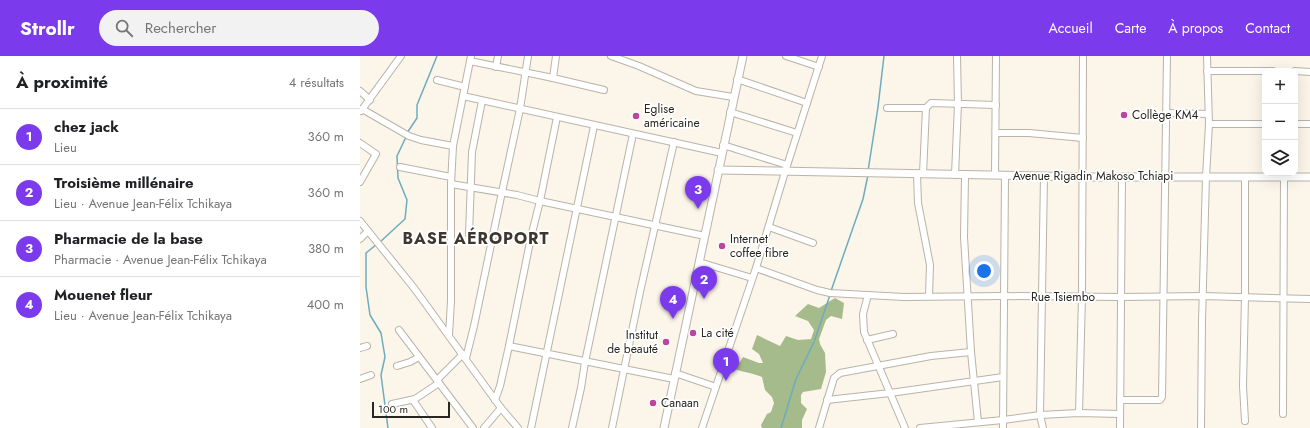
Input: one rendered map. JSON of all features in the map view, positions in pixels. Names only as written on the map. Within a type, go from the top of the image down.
[{"type":"street","points":[[401,56],[361,111],[409,136],[420,140],[452,146]]},
{"type":"street","points":[[496,67],[498,56]]},
{"type":"street","points":[[392,404],[413,400],[438,381],[464,356],[474,326],[520,108],[528,56]]},
{"type":"street","points":[[553,78],[556,56]]},
{"type":"street","points":[[611,56],[640,66],[696,91],[733,97]]},
{"type":"street","points":[[664,428],[742,56]]},
{"type":"street","points":[[786,56],[819,67]]},
{"type":"street","points":[[702,428],[756,268],[822,56]]},
{"type":"street","points":[[955,175],[958,104],[957,56]]},
{"type":"street","points":[[995,175],[996,56]]},
{"type":"street","points":[[1079,413],[1082,296],[1081,177],[1083,138],[1083,56]]},
{"type":"street","points":[[1120,400],[1160,400],[1162,397],[1164,177],[1167,113],[1167,56]]},
{"type":"street","points":[[1201,428],[1206,177],[1209,124],[1207,56]]},
{"type":"street","points":[[449,335],[451,294],[452,146],[470,58],[496,67],[604,90]]},
{"type":"street","points":[[1207,71],[1262,71]]},
{"type":"street","points":[[1298,71],[1310,72]]},
{"type":"street","points":[[737,79],[807,104]]},
{"type":"street","points":[[437,80],[465,87]]},
{"type":"street","points":[[360,91],[370,100]]},
{"type":"street","points":[[463,96],[633,134],[723,149],[786,168]]},
{"type":"street","points":[[469,234],[472,152],[482,101]]},
{"type":"street","points":[[929,296],[930,269],[918,202],[926,108],[931,103],[996,105]]},
{"type":"street","points":[[887,108],[926,108]]},
{"type":"street","points":[[730,112],[797,133]]},
{"type":"street","points":[[1167,113],[1208,114]]},
{"type":"street","points":[[495,400],[500,386],[509,346],[557,117]]},
{"type":"street","points":[[1209,124],[1262,124]]},
{"type":"street","points":[[1298,124],[1310,124]]},
{"type":"street","points":[[531,428],[594,126]]},
{"type":"street","points":[[996,133],[1022,133],[1083,138]]},
{"type":"street","points":[[572,428],[633,134]]},
{"type":"street","points":[[612,428],[674,142]]},
{"type":"street","points":[[360,143],[376,154],[360,182]]},
{"type":"street","points":[[400,167],[470,187],[502,192],[705,236]]},
{"type":"street","name":"Avenue Rigadin Makoso Tchiapi","points":[[718,170],[786,168],[876,174],[1081,177],[1310,177]]},
{"type":"street","points":[[965,175],[964,237],[971,352],[978,422]]},
{"type":"street","points":[[1003,428],[1005,176]]},
{"type":"street","points":[[1043,428],[1040,415],[1044,176]]},
{"type":"street","points":[[1120,428],[1122,176]]},
{"type":"street","points":[[1245,177],[1243,386],[1245,421]]},
{"type":"street","points":[[1283,414],[1284,177]]},
{"type":"street","points":[[360,221],[414,288],[495,400],[518,428]]},
{"type":"street","points":[[768,227],[813,243]]},
{"type":"street","points":[[360,239],[368,231]]},
{"type":"street","points":[[699,262],[752,278]]},
{"type":"street","name":"Rue Tsiembo","points":[[756,268],[817,290],[830,293],[904,297],[1203,296],[1310,299]]},
{"type":"street","points":[[868,295],[863,314],[864,332],[905,428]]},
{"type":"street","points":[[399,330],[418,357],[474,428]]},
{"type":"street","points":[[867,340],[893,334]]},
{"type":"street","points":[[360,348],[367,346]]},
{"type":"street","points":[[509,346],[624,370],[674,376],[716,387]]},
{"type":"street","points":[[819,428],[834,378],[840,373],[931,356],[971,352]]},
{"type":"street","points":[[397,366],[410,362],[418,357]]},
{"type":"street","points":[[360,379],[371,375]]},
{"type":"street","points":[[827,400],[890,393],[1003,377]]},
{"type":"street","points":[[413,400],[432,428]]},
{"type":"street","points":[[484,428],[501,408]]},
{"type":"street","points":[[920,428],[1040,415],[1079,413],[1120,414]]},
{"type":"green space","points":[[835,298],[844,303],[842,319],[831,316],[826,320],[819,339],[825,353],[826,372],[821,389],[803,392],[801,395],[801,403],[807,409],[802,420],[802,428],[762,428],[761,425],[767,414],[771,412],[774,403],[772,397],[765,390],[762,377],[723,365],[727,356],[740,362],[743,357],[763,363],[759,354],[752,349],[757,335],[780,346],[786,336],[798,340],[811,339],[814,330],[808,321],[795,316],[808,304],[819,308]]},
{"type":"waterway","points":[[407,133],[417,118],[417,105],[437,56]]},
{"type":"waterway","points":[[868,171],[884,56]]},
{"type":"waterway","points":[[380,242],[405,219],[407,200],[398,178],[397,156],[406,137]]},
{"type":"waterway","points":[[831,291],[863,199],[868,175]]},
{"type":"waterway","points":[[377,244],[366,253],[366,287],[370,315],[381,333],[385,357],[381,375],[388,428]]},
{"type":"waterway","points":[[781,428],[796,379],[814,342],[830,295]]},
{"type":"place","name":"Collège KM4","points":[[1124,115]]},
{"type":"place","name":"Eglise américaine","points":[[636,116]]},
{"type":"place","name":"Pharmacie de la base","points":[[698,209]]},
{"type":"place","name":"Internet coffee fibre","points":[[722,246]]},
{"type":"place","name":"Troisième millénaire","points":[[704,299]]},
{"type":"place","name":"Mouenet fleur","points":[[673,319]]},
{"type":"place","name":"La cité","points":[[693,333]]},
{"type":"place","name":"Institut de beauté","points":[[666,342]]},
{"type":"place","name":"chez jack","points":[[726,381]]},
{"type":"place","name":"Canaan","points":[[653,403]]},
{"type":"district","name":"BASE AÉROPORT","points":[[476,238]]}]
